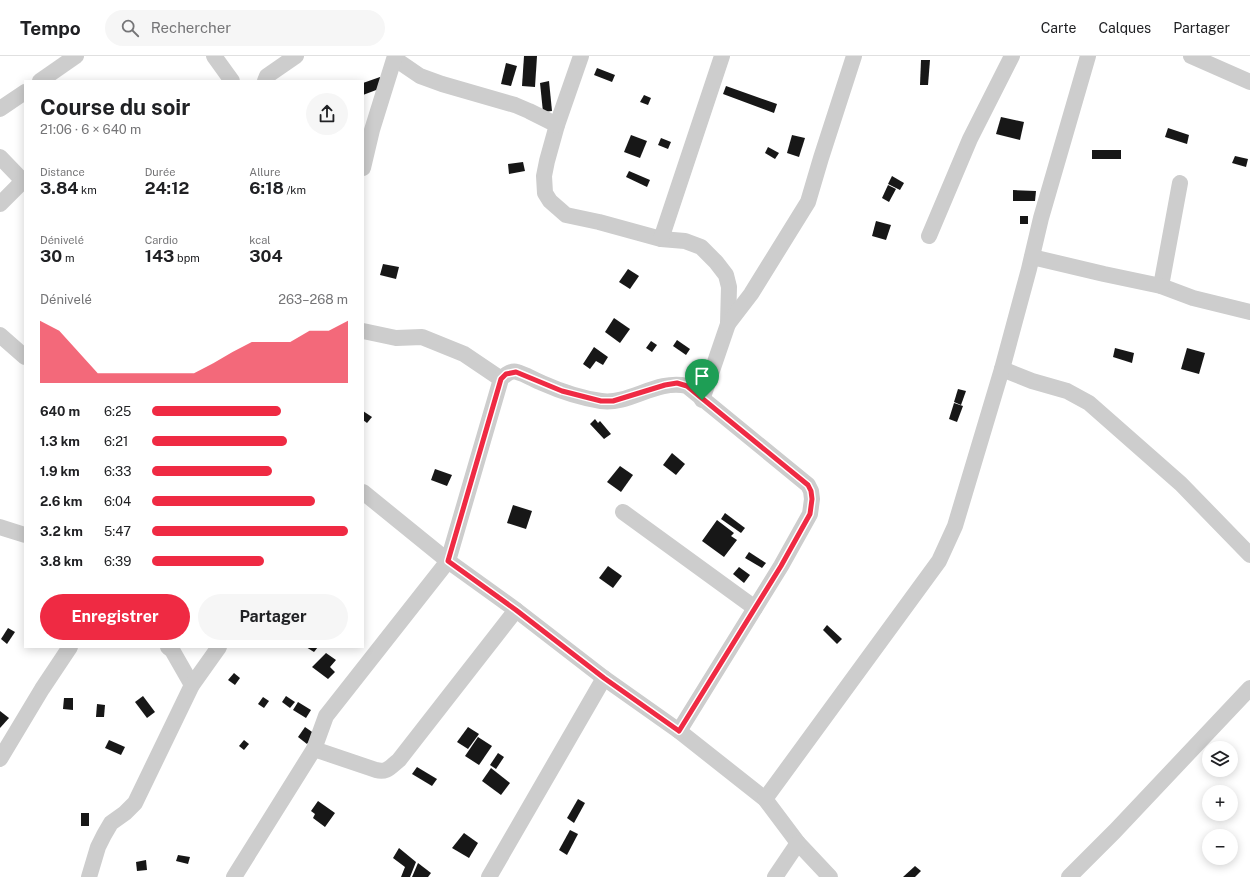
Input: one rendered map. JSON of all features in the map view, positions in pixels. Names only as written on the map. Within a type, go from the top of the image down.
[{"type":"street","points":[[41,80],[76,56]]},
{"type":"street","points":[[214,56],[231,80]]},
{"type":"street","points":[[265,80],[267,76],[296,56]]},
{"type":"street","points":[[582,56],[557,125],[544,176],[545,193],[550,201],[566,215],[599,222],[661,239],[685,241],[701,248],[716,262],[726,276],[729,288],[728,324],[702,400]]},
{"type":"street","points":[[661,239],[722,56]]},
{"type":"street","points":[[728,324],[751,294],[808,202],[854,56]]},
{"type":"street","points":[[929,236],[970,139],[1012,56]]},
{"type":"street","points":[[765,799],[939,561],[955,526],[1002,369],[1052,177],[1088,56]]},
{"type":"street","points":[[1191,56],[1250,82]]},
{"type":"street","points":[[364,164],[372,130],[395,58],[420,76],[442,84],[515,105],[557,125]]},
{"type":"street","points":[[0,109],[24,93]]},
{"type":"street","points":[[0,157],[24,182],[0,204]]},
{"type":"street","points":[[1161,286],[1180,183]]},
{"type":"street","points":[[1032,257],[1161,286],[1193,298],[1250,312]]},
{"type":"street","points":[[364,331],[396,338],[422,337],[464,354],[501,379]]},
{"type":"street","points":[[0,334],[24,356]]},
{"type":"street","points":[[1002,369],[1067,391],[1089,403],[1181,484],[1250,555]]},
{"type":"street","points":[[234,877],[314,749],[326,716],[448,561],[501,379],[506,374],[516,372],[562,391],[601,401],[613,401],[665,385],[677,383],[687,386],[702,400],[808,485],[811,491],[810,514],[781,566],[679,731]]},
{"type":"street","points":[[364,493],[448,561],[516,610],[604,678],[679,731],[765,799],[798,843],[830,877]]},
{"type":"street","points":[[623,512],[755,608]]},
{"type":"street","points":[[0,527],[24,535]]},
{"type":"street","points":[[314,749],[382,772],[386,771],[399,760],[516,610]]},
{"type":"street","points":[[0,759],[69,648]]},
{"type":"street","points":[[169,648],[172,650],[192,685]]},
{"type":"street","points":[[89,877],[98,847],[104,835],[111,823],[125,814],[135,803],[192,685],[218,648]]},
{"type":"street","points":[[489,877],[604,678]]},
{"type":"street","points":[[1069,877],[1115,831],[1250,688]]},
{"type":"street","points":[[775,877],[798,843]]},
{"type":"building","points":[[524,56],[537,56],[535,87],[522,86]]},
{"type":"building","points":[[921,60],[930,60],[928,85],[920,85]]},
{"type":"building","points":[[506,63],[517,66],[511,86],[501,84]]},
{"type":"building","points":[[597,68],[615,75],[612,82],[594,75]]},
{"type":"building","points":[[380,77],[384,87],[364,95],[364,83]]},
{"type":"building","points":[[549,81],[552,111],[543,112],[540,83]]},
{"type":"building","points":[[726,86],[777,104],[774,113],[723,94]]},
{"type":"building","points":[[644,95],[651,98],[648,105],[640,102]]},
{"type":"building","points":[[1001,117],[1024,122],[1020,140],[996,134]]},
{"type":"building","points":[[1168,128],[1189,135],[1187,144],[1165,137]]},
{"type":"building","points":[[631,135],[647,141],[640,158],[624,152]]},
{"type":"building","points":[[792,135],[805,138],[799,157],[787,153]]},
{"type":"building","points":[[661,138],[671,142],[668,149],[658,145]]},
{"type":"building","points":[[768,147],[779,153],[775,159],[765,153]]},
{"type":"building","points":[[1092,150],[1121,150],[1121,159],[1092,159]]},
{"type":"building","points":[[1235,156],[1248,159],[1246,167],[1232,163]]},
{"type":"building","points":[[523,162],[525,171],[509,174],[508,164]]},
{"type":"building","points":[[629,171],[650,180],[647,187],[626,177]]},
{"type":"building","points":[[892,176],[904,183],[900,190],[888,184]]},
{"type":"building","points":[[888,185],[896,189],[889,202],[882,198]]},
{"type":"building","points":[[1013,190],[1036,191],[1035,201],[1013,201]]},
{"type":"building","points":[[1020,216],[1028,216],[1028,224],[1020,224]]},
{"type":"building","points":[[876,221],[891,225],[886,240],[872,236]]},
{"type":"building","points":[[383,264],[399,267],[396,279],[380,275]]},
{"type":"building","points":[[628,269],[639,276],[630,289],[619,282]]},
{"type":"building","points":[[614,318],[630,329],[620,343],[605,332]]},
{"type":"building","points":[[677,340],[690,349],[686,355],[673,346]]},
{"type":"building","points":[[651,341],[657,345],[652,352],[646,348]]},
{"type":"building","points":[[594,347],[608,357],[603,365],[596,361],[590,369],[583,364]]},
{"type":"building","points":[[1115,348],[1134,353],[1132,363],[1113,357]]},
{"type":"building","points":[[1187,348],[1205,353],[1199,374],[1181,369]]},
{"type":"building","points":[[958,389],[966,391],[961,405],[954,402]]},
{"type":"building","points":[[954,403],[963,406],[957,422],[949,419]]},
{"type":"building","points":[[364,412],[372,417],[367,423],[364,421]]},
{"type":"building","points":[[595,419],[598,423],[600,421],[611,434],[604,439],[590,424]]},
{"type":"building","points":[[672,453],[685,464],[676,475],[663,465]]},
{"type":"building","points":[[620,466],[633,475],[621,492],[607,482]]},
{"type":"building","points":[[435,469],[452,475],[447,486],[431,480]]},
{"type":"building","points":[[513,505],[532,511],[526,529],[507,523]]},
{"type":"building","points":[[725,513],[745,528],[741,533],[721,519]]},
{"type":"building","points":[[717,520],[734,533],[731,536],[737,540],[724,557],[702,541]]},
{"type":"building","points":[[749,552],[766,563],[762,568],[745,558]]},
{"type":"building","points":[[608,566],[622,576],[613,588],[599,578]]},
{"type":"building","points":[[739,567],[750,575],[744,583],[733,574]]},
{"type":"building","points":[[827,625],[842,639],[837,644],[823,630]]},
{"type":"building","points":[[8,628],[15,632],[7,644],[1,639]]},
{"type":"building","points":[[308,648],[317,648],[314,652]]},
{"type":"building","points":[[326,653],[336,660],[330,667],[335,672],[328,679],[312,667]]},
{"type":"building","points":[[234,673],[240,678],[235,685],[228,680]]},
{"type":"building","points":[[143,696],[155,712],[147,718],[135,702]]},
{"type":"building","points":[[286,696],[295,702],[290,708],[282,702]]},
{"type":"building","points":[[263,697],[269,701],[264,708],[258,704]]},
{"type":"building","points":[[64,698],[73,698],[73,710],[63,709]]},
{"type":"building","points":[[298,702],[311,710],[306,718],[293,710]]},
{"type":"building","points":[[97,704],[105,705],[104,717],[96,717]]},
{"type":"building","points":[[0,711],[9,718],[0,728]]},
{"type":"building","points":[[305,727],[315,734],[307,744],[298,737]]},
{"type":"building","points":[[468,727],[479,734],[468,749],[457,742]]},
{"type":"building","points":[[478,737],[492,746],[479,765],[465,756]]},
{"type":"building","points":[[109,740],[125,747],[121,755],[105,748]]},
{"type":"building","points":[[244,740],[249,744],[244,750],[239,746]]},
{"type":"building","points":[[498,753],[504,757],[496,769],[490,765]]},
{"type":"building","points":[[417,767],[437,779],[432,786],[412,774]]},
{"type":"building","points":[[491,768],[510,783],[501,795],[482,781]]},
{"type":"building","points":[[578,799],[585,803],[574,823],[567,818]]},
{"type":"building","points":[[318,801],[335,813],[325,827],[313,818],[315,814],[311,811]]},
{"type":"building","points":[[81,813],[89,813],[89,826],[81,826]]},
{"type":"building","points":[[570,830],[578,834],[567,855],[559,850]]},
{"type":"building","points":[[464,833],[478,843],[469,858],[452,848]]},
{"type":"building","points":[[399,848],[416,862],[410,877],[401,877],[405,867],[393,858]]},
{"type":"building","points":[[178,855],[190,857],[188,864],[176,861]]},
{"type":"building","points":[[146,860],[147,870],[137,871],[136,862]]},
{"type":"building","points":[[418,863],[431,873],[428,877],[412,877]]},
{"type":"building","points":[[915,866],[921,871],[915,877],[903,877]]},
{"type":"route","points":[[516,372],[562,391],[601,401],[613,401],[665,385],[677,383],[687,386],[702,400],[808,485],[811,491],[812,499],[810,514],[781,566],[679,731],[604,678],[516,610],[448,561],[501,379],[506,374],[516,372]]}]
